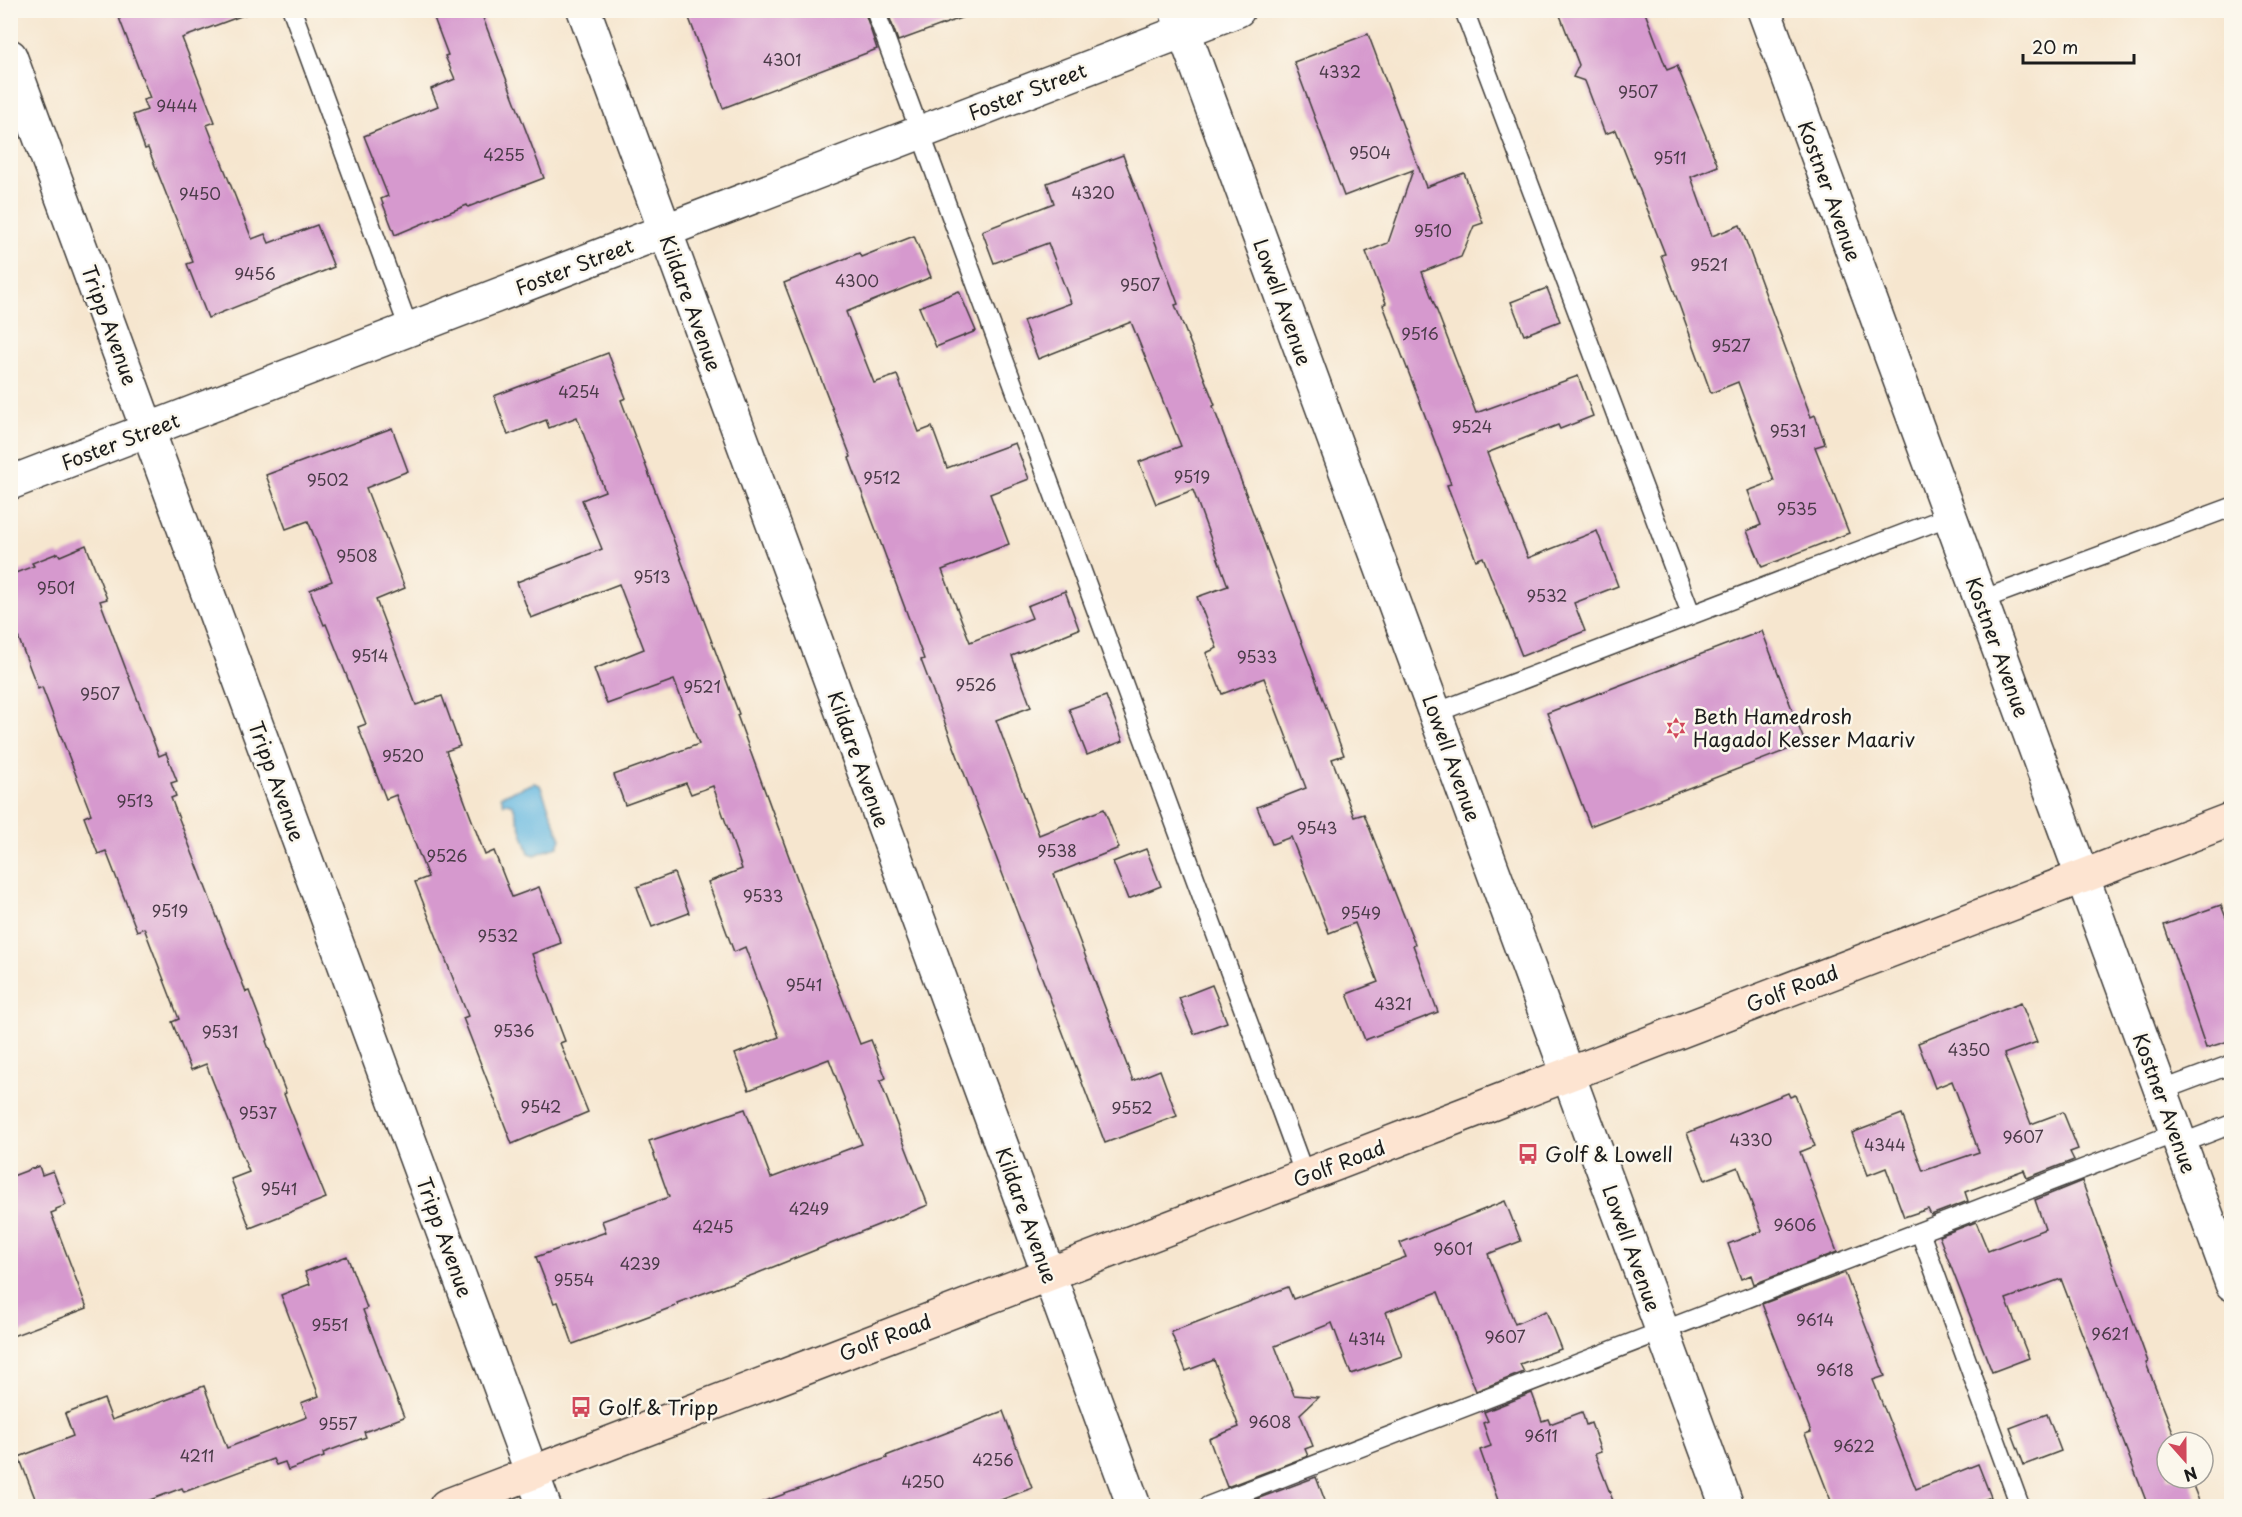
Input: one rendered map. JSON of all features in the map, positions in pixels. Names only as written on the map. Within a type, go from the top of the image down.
[{"type":"main road","name":"Golf Road","points":[[446,1506],[2232,819]]},
{"type":"street","name":"Kildare Avenue","points":[[584,10],[1134,1506]]},
{"type":"street","name":"Foster Street","points":[[10,483],[920,133],[1180,21],[1238,10]]},
{"type":"street","name":"Kostner Avenue","points":[[1764,10],[2232,1284]]},
{"type":"street","name":"Lowell Avenue","points":[[1180,21],[1727,1506]]},
{"type":"street","name":"Tripp Avenue","points":[[10,56],[544,1506]]},
{"type":"lane","points":[[292,10],[410,329]]},
{"type":"lane","points":[[875,10],[1305,1176]]},
{"type":"lane","points":[[1464,10],[1691,614]]},
{"type":"lane","points":[[1981,600],[2232,507]]},
{"type":"lane","points":[[1435,713],[1950,516]]},
{"type":"lane","points":[[2160,1091],[2232,1064]]},
{"type":"lane","points":[[1208,1506],[1920,1232],[2178,1138],[2232,1124]]},
{"type":"lane","points":[[1920,1232],[2020,1506]]},
{"type":"water","points":[[534,783],[540,785],[561,839],[558,846],[535,855],[529,853],[513,805],[504,804],[501,796]]},
{"type":"building","points":[[116,10],[248,10],[249,13],[182,38],[215,122],[207,125],[252,239],[265,234],[269,243],[317,225],[334,267],[208,318],[187,264],[193,262],[133,115],[147,110],[143,100],[150,98]]},
{"type":"building","points":[[431,10],[480,10],[544,178],[468,207],[467,205],[395,235],[381,199],[388,196],[364,136],[438,106],[431,89],[455,79],[445,56],[448,55]]},
{"type":"building","points":[[686,10],[864,10],[877,49],[723,108]]},
{"type":"building","points":[[887,10],[972,10],[972,14],[898,41]]},
{"type":"building","points":[[1558,10],[1644,10],[1667,70],[1677,66],[1718,166],[1691,177],[1712,236],[1740,225],[1811,417],[1815,415],[1825,444],[1815,447],[1849,533],[1762,567],[1747,531],[1761,525],[1748,491],[1774,481],[1738,382],[1711,393],[1661,255],[1665,254],[1616,130],[1605,134],[1585,81],[1573,77],[1579,65]]},
{"type":"building","points":[[1368,34],[1426,187],[1464,173],[1483,223],[1474,226],[1461,257],[1422,272],[1476,413],[1578,376],[1593,416],[1560,429],[1558,425],[1487,453],[1528,558],[1597,531],[1618,586],[1574,603],[1585,631],[1522,656],[1483,557],[1476,560],[1447,485],[1451,484],[1383,305],[1386,303],[1366,252],[1388,243],[1413,170],[1344,196],[1294,62]]},
{"type":"building","points":[[1123,155],[1178,304],[1175,305],[1215,405],[1213,406],[1344,755],[1332,759],[1354,817],[1364,814],[1415,944],[1413,945],[1438,1012],[1365,1040],[1347,994],[1378,982],[1355,923],[1329,933],[1291,837],[1272,844],[1257,807],[1306,788],[1264,678],[1222,694],[1206,653],[1217,648],[1197,597],[1228,586],[1193,490],[1156,504],[1139,462],[1181,446],[1131,322],[1038,359],[1023,321],[1071,303],[1048,243],[994,263],[982,231],[1054,203],[1047,183]]},
{"type":"building","points":[[914,236],[931,277],[846,312],[874,383],[897,375],[919,432],[932,427],[947,468],[1015,443],[1029,479],[990,494],[1009,544],[942,570],[970,642],[1032,618],[1027,606],[1065,591],[1079,629],[1012,656],[1031,707],[996,720],[1039,835],[1104,809],[1119,848],[1054,874],[1133,1081],[1160,1070],[1177,1116],[1105,1143],[921,660],[924,659],[849,458],[851,457],[784,283],[859,253],[861,257]]},
{"type":"building","points":[[1547,288],[1560,321],[1524,335],[1511,302]]},
{"type":"building","points":[[959,291],[976,331],[936,347],[919,307]]},
{"type":"building","points":[[608,353],[626,398],[621,400],[739,714],[737,715],[813,922],[860,1044],[871,1040],[886,1078],[880,1081],[928,1205],[677,1303],[678,1305],[573,1344],[558,1302],[554,1303],[536,1257],[606,1232],[602,1221],[669,1197],[649,1141],[745,1109],[771,1178],[862,1144],[829,1059],[749,1090],[735,1054],[779,1037],[745,947],[734,952],[708,882],[742,869],[713,786],[691,794],[686,783],[625,805],[614,775],[699,744],[674,680],[607,704],[594,669],[644,649],[619,584],[531,618],[517,582],[602,549],[582,500],[605,491],[577,417],[549,428],[546,420],[508,435],[494,396]]},
{"type":"building","points":[[392,428],[408,471],[366,488],[405,588],[376,600],[416,705],[442,696],[460,746],[446,751],[485,855],[494,851],[512,897],[539,887],[561,943],[532,954],[565,1041],[560,1043],[588,1112],[512,1144],[463,1018],[468,1016],[415,882],[428,877],[396,795],[386,799],[358,727],[366,724],[310,590],[332,581],[308,521],[286,529],[266,475]]},
{"type":"building","points":[[86,545],[107,599],[100,601],[159,756],[166,753],[177,781],[171,783],[176,796],[171,798],[246,992],[249,991],[268,1040],[266,1041],[286,1093],[284,1094],[326,1198],[250,1228],[231,1179],[249,1172],[206,1064],[191,1070],[172,1022],[179,1019],[144,928],[137,931],[106,851],[98,854],[84,817],[91,814],[42,687],[38,689],[17,634],[10,637],[10,575],[34,566],[32,563],[58,553],[60,556]]},
{"type":"building","name":"Beth Hamedrosh Hagadol Kesser Maariv","points":[[1762,631],[1805,743],[1590,826],[1547,713]]},
{"type":"building","points":[[1106,696],[1123,741],[1087,755],[1069,709]]},
{"type":"building","points":[[1146,849],[1161,886],[1128,899],[1113,862]]},
{"type":"building","points":[[674,873],[689,913],[652,927],[637,887]]},
{"type":"building","points":[[2221,905],[2232,933],[2232,1040],[2206,1048],[2164,925]]},
{"type":"building","points":[[1212,985],[1227,1022],[1194,1034],[1179,998]]},
{"type":"building","points":[[2021,1003],[2037,1042],[2004,1054],[2031,1124],[2063,1112],[2078,1149],[2070,1152],[2074,1160],[2027,1178],[2024,1170],[1965,1192],[1968,1201],[1931,1215],[1928,1209],[1904,1217],[1886,1168],[1868,1175],[1852,1133],[1902,1114],[1923,1171],[1979,1152],[1952,1081],[1935,1088],[1918,1043]]},
{"type":"building","points":[[1788,1093],[1790,1097],[1795,1095],[1815,1146],[1800,1152],[1837,1252],[1754,1284],[1751,1275],[1741,1279],[1728,1244],[1762,1231],[1738,1167],[1705,1180],[1687,1133]]},
{"type":"building","points":[[39,1166],[42,1175],[53,1171],[66,1205],[51,1213],[87,1308],[10,1337],[10,1177]]},
{"type":"building","points":[[2082,1181],[2148,1362],[2146,1363],[2172,1430],[2155,1430],[2155,1490],[2195,1490],[2201,1506],[2148,1506],[2061,1279],[2006,1299],[2029,1358],[1992,1372],[1939,1236],[1976,1222],[1988,1251],[2045,1229],[2035,1200]]},
{"type":"building","points":[[1505,1201],[1521,1241],[1488,1254],[1494,1270],[1515,1324],[1546,1311],[1561,1349],[1520,1364],[1524,1372],[1476,1391],[1438,1292],[1386,1312],[1402,1356],[1351,1374],[1332,1323],[1275,1346],[1294,1395],[1318,1397],[1300,1414],[1313,1446],[1305,1449],[1308,1456],[1227,1487],[1209,1439],[1239,1427],[1214,1360],[1186,1371],[1171,1332],[1288,1287],[1293,1299],[1406,1257],[1400,1243]]},
{"type":"building","points":[[347,1256],[367,1308],[363,1310],[404,1417],[364,1432],[366,1437],[323,1453],[324,1457],[288,1470],[285,1462],[276,1465],[273,1459],[184,1492],[182,1488],[134,1506],[38,1506],[19,1457],[73,1436],[65,1414],[104,1399],[112,1420],[204,1386],[227,1448],[307,1417],[301,1403],[319,1396],[281,1295],[310,1284],[305,1272]]},
{"type":"building","points":[[1845,1273],[1885,1376],[1873,1380],[1916,1489],[1978,1464],[1991,1497],[1967,1506],[1833,1506],[1805,1434],[1811,1432],[1762,1304]]},
{"type":"building","points":[[1532,1393],[1542,1421],[1548,1419],[1550,1424],[1582,1412],[1586,1425],[1591,1423],[1601,1452],[1595,1454],[1615,1506],[1500,1506],[1480,1450],[1491,1446],[1483,1423],[1488,1421],[1484,1412]]},
{"type":"building","points":[[1003,1411],[1032,1488],[985,1506],[762,1506],[762,1502],[887,1458],[886,1456]]},
{"type":"building","points":[[2047,1414],[2061,1451],[2024,1465],[2010,1428]]},
{"type":"building","points":[[1316,1477],[1327,1506],[1238,1506]]},
{"type":"place","name":"Beth Hamedrosh Hagadol Kesser Maariv","points":[[1676,728]]},
{"type":"place","name":"Golf & Lowell","points":[[1528,1154]]},
{"type":"place","name":"Golf & Tripp","points":[[581,1407]]}]
